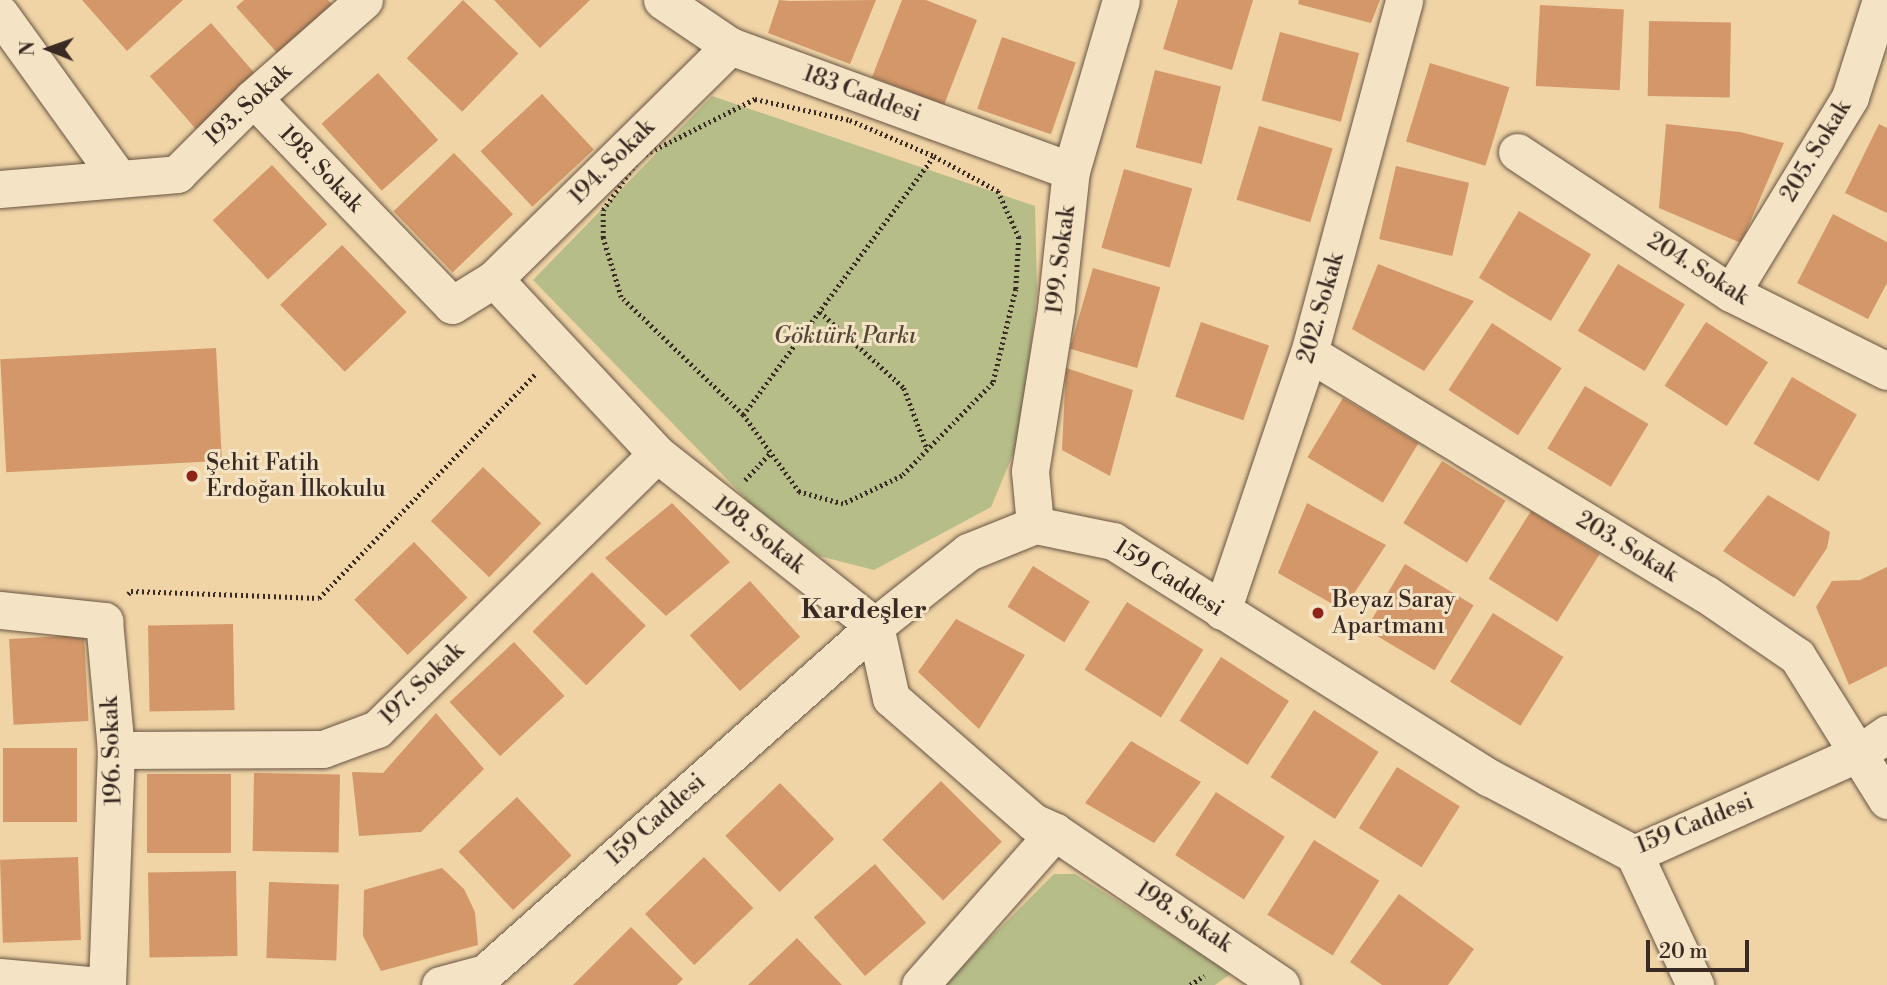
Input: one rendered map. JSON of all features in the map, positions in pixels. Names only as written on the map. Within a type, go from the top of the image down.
[{"type":"street","points":[[15,0],[0,14],[120,179]]},
{"type":"street","name":"193. Sokak","points":[[0,189],[177,174],[253,98],[364,0]]},
{"type":"street","name":"183 Caddesi","points":[[662,0],[730,46],[1071,171]]},
{"type":"street","name":"199. Sokak","points":[[1035,524],[1030,471],[1056,308],[1071,171],[1121,0]]},
{"type":"street","name":"202. Sokak","points":[[1222,611],[1309,353],[1404,0]]},
{"type":"street","name":"205. Sokak","points":[[1731,293],[1850,97],[1881,0]]},
{"type":"street","name":"194. Sokak","points":[[494,279],[730,46]]},
{"type":"street","name":"198. Sokak","points":[[253,98],[452,305],[494,279],[657,454],[875,626],[891,698],[1033,822],[1055,832],[1281,985]]},
{"type":"street","name":"204. Sokak","points":[[1517,152],[1731,293],[1887,371]]},
{"type":"street","name":"203. Sokak","points":[[1309,353],[1706,594],[1797,656],[1874,743],[1887,800]]},
{"type":"street","name":"197. Sokak","points":[[116,750],[323,749],[376,729],[657,454]]},
{"type":"street","name":"159 Caddesi","points":[[440,985],[485,973],[875,626],[968,552],[1035,524],[1113,541],[1490,778],[1634,854],[1874,743]]},
{"type":"street","points":[[0,610],[104,621]]},
{"type":"street","name":"196. Sokak","points":[[104,621],[116,750],[107,985]]},
{"type":"street","points":[[920,985],[1055,832]]},
{"type":"street","points":[[1634,854],[1695,985]]},
{"type":"street","points":[[0,977],[90,985]]},
{"type":"path","points":[[755,99],[850,120],[934,156],[998,191],[1019,237],[1016,289],[993,383],[902,476],[843,504],[799,492],[743,415],[621,297],[603,238],[603,210],[640,157],[755,99]]},
{"type":"path","points":[[743,415],[934,156]]},
{"type":"path","points":[[820,312],[904,388],[927,449]]},
{"type":"path","points":[[104,621],[131,591],[318,598],[559,349]]},
{"type":"green space","name":"Göktürk Parkı","points":[[712,96],[1035,206],[1037,289],[1022,433],[991,507],[874,570],[819,556],[753,506],[533,280]]},
{"type":"green space","points":[[1054,874],[1075,874],[1232,973],[1215,985],[943,985]]},
{"type":"building","points":[[82,0],[183,0],[127,51]]},
{"type":"building","points":[[244,0],[328,0],[333,5],[279,55],[236,7]]},
{"type":"building","points":[[463,0],[518,53],[462,112],[407,58]]},
{"type":"building","points":[[494,0],[590,0],[540,48]]},
{"type":"building","points":[[779,0],[876,0],[850,64],[768,33]]},
{"type":"building","points":[[902,0],[926,0],[977,20],[944,105],[872,77]]},
{"type":"building","points":[[1178,0],[1253,0],[1232,70],[1163,49]]},
{"type":"building","points":[[1299,0],[1380,0],[1371,23],[1298,4]]},
{"type":"building","points":[[1540,5],[1624,9],[1620,90],[1536,86]]},
{"type":"building","points":[[1649,21],[1731,22],[1730,97],[1648,96]]},
{"type":"building","points":[[211,23],[259,78],[198,131],[150,76]]},
{"type":"building","points":[[1280,32],[1359,53],[1341,122],[1262,101]]},
{"type":"building","points":[[1002,37],[1076,62],[1051,134],[977,109]]},
{"type":"building","points":[[1430,63],[1509,87],[1485,166],[1406,141]]},
{"type":"building","points":[[1155,70],[1221,86],[1202,164],[1136,148]]},
{"type":"building","points":[[378,73],[438,140],[382,191],[322,124]]},
{"type":"building","points":[[542,94],[594,150],[532,207],[481,151]]},
{"type":"building","points":[[1666,124],[1740,132],[1784,143],[1741,243],[1659,208]]},
{"type":"building","points":[[1879,124],[1887,128],[1887,213],[1845,193]]},
{"type":"building","points":[[1259,126],[1333,149],[1310,222],[1236,200]]},
{"type":"building","points":[[454,153],[513,214],[453,272],[394,211]]},
{"type":"building","points":[[272,165],[327,224],[268,279],[213,220]]},
{"type":"building","points":[[1396,166],[1469,183],[1452,256],[1379,239]]},
{"type":"building","points":[[1124,169],[1192,189],[1170,267],[1101,248]]},
{"type":"building","points":[[1519,211],[1591,254],[1551,321],[1479,278]]},
{"type":"building","points":[[1833,214],[1887,242],[1887,283],[1868,319],[1797,283]]},
{"type":"building","points":[[342,245],[407,312],[345,372],[280,305]]},
{"type":"building","points":[[1378,264],[1474,301],[1424,371],[1352,329]]},
{"type":"building","points":[[1618,264],[1685,304],[1645,371],[1578,331]]},
{"type":"building","points":[[1093,268],[1160,287],[1137,368],[1070,349]]},
{"type":"building","points":[[1201,322],[1269,345],[1243,420],[1175,397]]},
{"type":"building","points":[[1706,322],[1768,362],[1727,426],[1665,386]]},
{"type":"building","points":[[1492,323],[1562,368],[1518,435],[1448,390]]},
{"type":"building","points":[[216,348],[222,461],[6,472],[0,359]]},
{"type":"building","points":[[1066,368],[1133,390],[1110,476],[1062,450]]},
{"type":"building","points":[[1792,377],[1857,414],[1818,481],[1754,444]]},
{"type":"building","points":[[1585,386],[1648,424],[1611,487],[1547,449]]},
{"type":"building","points":[[1343,398],[1418,443],[1383,502],[1307,457]]},
{"type":"building","points":[[1442,461],[1506,501],[1467,563],[1403,523]]},
{"type":"building","points":[[483,467],[541,523],[489,577],[431,521]]},
{"type":"building","points":[[1768,495],[1830,532],[1827,548],[1794,597],[1723,551]]},
{"type":"building","points":[[672,503],[730,562],[666,616],[605,558]]},
{"type":"building","points":[[1307,503],[1386,545],[1343,610],[1278,573]]},
{"type":"building","points":[[1531,511],[1600,554],[1557,622],[1489,579]]},
{"type":"building","points":[[414,542],[467,597],[408,655],[354,600]]},
{"type":"building","points":[[1405,564],[1474,605],[1434,670],[1366,629]]},
{"type":"building","points":[[1033,566],[1090,602],[1064,642],[1008,607]]},
{"type":"building","points":[[1887,567],[1887,666],[1849,685],[1816,607],[1832,581],[1860,580]]},
{"type":"building","points":[[592,572],[646,626],[586,685],[533,631]]},
{"type":"building","points":[[750,581],[800,637],[740,691],[690,635]]},
{"type":"building","points":[[1127,602],[1203,650],[1161,718],[1085,670]]},
{"type":"building","points":[[1493,613],[1563,657],[1520,726],[1450,682]]},
{"type":"building","points":[[956,619],[1025,655],[979,729],[918,672]]},
{"type":"building","points":[[233,624],[235,710],[150,711],[148,625]]},
{"type":"building","points":[[84,635],[89,721],[14,725],[9,639]]},
{"type":"building","points":[[514,642],[564,696],[500,756],[450,702]]},
{"type":"building","points":[[1221,657],[1289,701],[1248,765],[1180,721]]},
{"type":"building","points":[[1314,710],[1379,752],[1335,819],[1270,777]]},
{"type":"building","points":[[436,713],[484,769],[421,832],[359,836],[352,772],[383,773]]},
{"type":"building","points":[[1131,741],[1201,782],[1154,843],[1085,803]]},
{"type":"building","points":[[3,748],[77,748],[77,822],[3,822]]},
{"type":"building","points":[[1397,767],[1460,806],[1422,867],[1359,828]]},
{"type":"building","points":[[254,773],[340,775],[339,852],[253,851]]},
{"type":"building","points":[[147,774],[231,774],[231,853],[147,853]]},
{"type":"building","points":[[941,781],[1002,842],[943,901],[882,840]]},
{"type":"building","points":[[780,783],[834,839],[780,892],[725,836]]},
{"type":"building","points":[[1216,792],[1285,837],[1244,900],[1175,855]]},
{"type":"building","points":[[517,797],[572,856],[513,910],[458,852]]},
{"type":"building","points":[[1314,840],[1379,881],[1333,955],[1267,915]]},
{"type":"building","points":[[78,857],[81,940],[3,943],[0,860]]},
{"type":"building","points":[[704,857],[753,908],[694,965],[645,914]]},
{"type":"building","points":[[875,864],[926,923],[865,976],[814,917]]},
{"type":"building","points":[[442,868],[464,889],[475,912],[478,945],[381,971],[363,936],[364,890]]},
{"type":"building","points":[[236,871],[237,956],[149,958],[148,873]]},
{"type":"building","points":[[269,882],[339,884],[336,960],[266,958]]},
{"type":"building","points":[[1399,894],[1474,949],[1448,985],[1382,985],[1350,962]]},
{"type":"building","points":[[631,927],[683,979],[677,985],[573,985]]},
{"type":"building","points":[[797,938],[842,985],[748,985]]},
{"type":"place","name":"Şehit Fatih Erdoğan İlkokulu","points":[[192,476]]},
{"type":"place","name":"Beyaz Saray Apartmanı","points":[[1318,613]]},
{"type":"district","name":"Kardeşler","points":[[864,611]]}]
